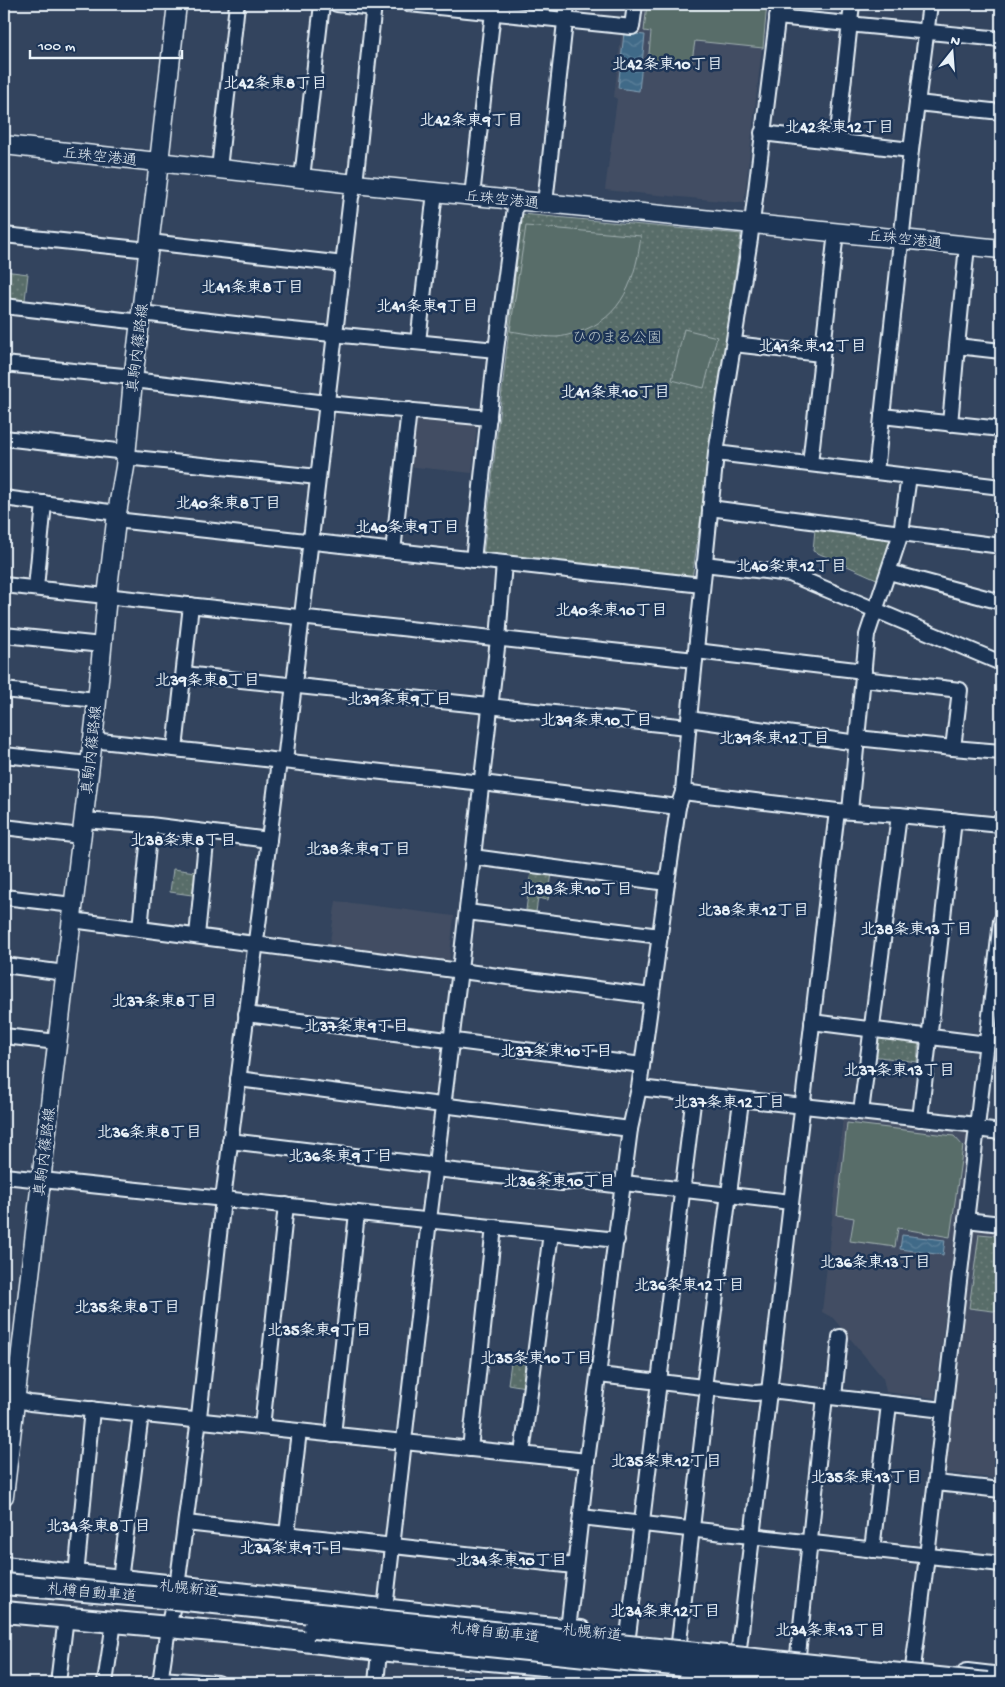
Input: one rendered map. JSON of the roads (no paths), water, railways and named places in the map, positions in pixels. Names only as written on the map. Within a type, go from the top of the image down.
[{"type":"highway","name":"札幌新道","points":[[4,1568],[1001,1678]]},
{"type":"highway","name":"札樽自動車道","points":[[4,1584],[175,1599],[987,1683]]},
{"type":"highway","name":"札樽自動車道","points":[[4,1595],[847,1683]]},
{"type":"highway","points":[[4,1612],[235,1633],[562,1675],[737,1683]]},
{"type":"main road","name":"真駒内篠路線","points":[[4,1496],[10,1397],[41,1179],[116,516],[126,454],[176,4]]},
{"type":"main road","name":"丘珠空港通","points":[[4,145],[355,184],[1001,249]]},
{"type":"street","points":[[220,168],[237,4]]},
{"type":"street","points":[[302,178],[322,4]]},
{"type":"street","points":[[218,1683],[160,1681],[168,1628],[177,1587],[186,1523],[246,1014],[302,618],[351,197],[355,184],[374,6],[337,4]]},
{"type":"street","points":[[409,4],[632,27],[635,4]]},
{"type":"street","points":[[545,203],[568,4]]},
{"type":"street","points":[[837,142],[852,4]]},
{"type":"street","points":[[876,472],[911,150],[930,4]]},
{"type":"street","points":[[568,1630],[574,1566],[630,1129],[639,1088],[678,807],[683,792],[688,723],[716,453],[752,224],[778,10],[850,24],[927,30],[1001,39]]},
{"type":"street","points":[[472,196],[493,12]]},
{"type":"street","points":[[917,103],[1001,112]]},
{"type":"street","points":[[762,133],[911,150]]},
{"type":"street","points":[[418,342],[435,192]]},
{"type":"street","points":[[474,560],[496,350],[516,200]]},
{"type":"street","points":[[810,464],[836,232]]},
{"type":"street","points":[[4,235],[344,264]]},
{"type":"street","points":[[950,424],[968,246]]},
{"type":"street","points":[[4,306],[335,334],[496,350]]},
{"type":"street","points":[[734,344],[821,354]]},
{"type":"street","points":[[957,346],[1001,351]]},
{"type":"street","points":[[4,364],[133,378],[327,403],[489,418]]},
{"type":"street","points":[[393,551],[408,410]]},
{"type":"street","points":[[882,416],[1001,429]]},
{"type":"street","points":[[4,438],[318,477]]},
{"type":"street","points":[[716,453],[1001,487]]},
{"type":"street","points":[[737,1683],[738,1648],[812,1022],[843,811],[857,740],[867,635],[901,533],[910,476]]},
{"type":"street","points":[[4,498],[116,516],[311,542],[702,585]]},
{"type":"street","points":[[36,588],[44,503]]},
{"type":"street","points":[[710,508],[1001,546]]},
{"type":"street","points":[[376,1683],[429,1220],[482,783],[498,639],[504,563]]},
{"type":"street","points":[[704,564],[790,574],[1001,663]]},
{"type":"street","points":[[889,572],[1001,602]]},
{"type":"street","points":[[4,585],[498,639],[695,655],[864,675],[960,690],[953,748]]},
{"type":"street","points":[[175,749],[192,605]]},
{"type":"street","points":[[4,635],[102,645]]},
{"type":"street","points":[[184,674],[490,707],[1001,752]]},
{"type":"street","points":[[4,690],[96,700]]},
{"type":"street","points":[[92,740],[482,783],[678,807]]},
{"type":"street","points":[[4,755],[89,764]]},
{"type":"street","points":[[683,792],[843,811],[1001,825]]},
{"type":"street","points":[[861,1112],[899,815]]},
{"type":"street","points":[[920,1119],[954,820]]},
{"type":"street","points":[[4,827],[82,828],[150,825],[270,840]]},
{"type":"street","points":[[140,929],[150,825]]},
{"type":"street","points":[[197,936],[208,832]]},
{"type":"street","points":[[473,857],[667,882]]},
{"type":"street","points":[[4,897],[140,929],[651,996]]},
{"type":"street","points":[[467,912],[660,936]]},
{"type":"street","points":[[913,1668],[976,1127],[987,1044],[995,1025],[1001,920]]},
{"type":"street","points":[[4,965],[65,973]]},
{"type":"street","points":[[246,1014],[642,1065]]},
{"type":"street","points":[[812,1022],[987,1044]]},
{"type":"street","points":[[4,1036],[57,1042]]},
{"type":"street","points":[[238,1079],[630,1129]]},
{"type":"street","points":[[639,1088],[920,1119],[1001,1132]]},
{"type":"street","points":[[628,1636],[694,1095]]},
{"type":"street","points":[[679,1642],[706,1387],[741,1100]]},
{"type":"street","points":[[230,1141],[429,1164],[562,1183],[581,1181],[791,1202]]},
{"type":"street","points":[[4,1176],[617,1240]]},
{"type":"street","points":[[262,1427],[286,1206]]},
{"type":"street","points":[[333,1434],[357,1213]]},
{"type":"street","points":[[966,1220],[1001,1224]]},
{"type":"street","points":[[470,1449],[494,1227]]},
{"type":"street","points":[[522,1454],[551,1233]]},
{"type":"street","points":[[798,1655],[809,1543],[840,1337]]},
{"type":"street","points":[[599,1375],[755,1393],[779,1391],[943,1410]]},
{"type":"street","points":[[10,1397],[30,1403],[587,1461]]},
{"type":"street","points":[[872,1550],[889,1404]]},
{"type":"street","points":[[76,1576],[92,1409]]},
{"type":"street","points":[[120,1580],[141,1414]]},
{"type":"street","points":[[287,1534],[299,1431]]},
{"type":"street","points":[[936,1483],[1001,1490]]},
{"type":"street","points":[[581,1517],[1001,1564]]},
{"type":"street","points":[[186,1523],[574,1566]]},
{"type":"street","points":[[58,1683],[66,1617]]},
{"type":"street","points":[[105,1683],[114,1622]]},
{"type":"water","points":[[624,33],[645,35],[639,91],[618,88]]},
{"type":"water","points":[[902,1235],[945,1240],[943,1255],[900,1249]]},
{"type":"district","name":"北42条東10丁目","points":[[667,63]]},
{"type":"district","name":"北42条東8丁目","points":[[275,82]]},
{"type":"district","name":"北42条東9丁目","points":[[471,119]]},
{"type":"district","name":"北42条東12丁目","points":[[839,126]]},
{"type":"district","name":"北41条東8丁目","points":[[252,286]]},
{"type":"district","name":"北41条東9丁目","points":[[427,305]]},
{"type":"district","name":"北41条東12丁目","points":[[812,345]]},
{"type":"district","name":"北41条東10丁目","points":[[615,391]]},
{"type":"district","name":"北40条東8丁目","points":[[228,502]]},
{"type":"district","name":"北40条東9丁目","points":[[407,526]]},
{"type":"district","name":"北40条東12丁目","points":[[791,565]]},
{"type":"district","name":"北40条東10丁目","points":[[611,609]]},
{"type":"district","name":"北39条東8丁目","points":[[207,679]]},
{"type":"district","name":"北39条東9丁目","points":[[399,698]]},
{"type":"district","name":"北39条東10丁目","points":[[596,719]]},
{"type":"district","name":"北39条東12丁目","points":[[774,737]]},
{"type":"district","name":"北38条東8丁目","points":[[183,839]]},
{"type":"district","name":"北38条東9丁目","points":[[358,848]]},
{"type":"district","name":"北38条東10丁目","points":[[576,888]]},
{"type":"district","name":"北38条東12丁目","points":[[753,909]]},
{"type":"district","name":"北38条東13丁目","points":[[916,928]]},
{"type":"district","name":"北37条東8丁目","points":[[164,1000]]},
{"type":"district","name":"北37条東9丁目","points":[[356,1025]]},
{"type":"district","name":"北37条東10丁目","points":[[556,1050]]},
{"type":"district","name":"北37条東13丁目","points":[[899,1069]]},
{"type":"district","name":"北37条東12丁目","points":[[729,1101]]},
{"type":"district","name":"北36条東8丁目","points":[[149,1131]]},
{"type":"district","name":"北36条東9丁目","points":[[340,1155]]},
{"type":"district","name":"北36条東10丁目","points":[[559,1180]]},
{"type":"district","name":"北36条東13丁目","points":[[875,1261]]},
{"type":"district","name":"北36条東12丁目","points":[[689,1284]]},
{"type":"district","name":"北35条東8丁目","points":[[127,1306]]},
{"type":"district","name":"北35条東9丁目","points":[[319,1329]]},
{"type":"district","name":"北35条東10丁目","points":[[536,1357]]},
{"type":"district","name":"北35条東12丁目","points":[[666,1460]]},
{"type":"district","name":"北35条東13丁目","points":[[866,1476]]},
{"type":"district","name":"北34条東8丁目","points":[[98,1525]]},
{"type":"district","name":"北34条東9丁目","points":[[291,1547]]},
{"type":"district","name":"北34条東10丁目","points":[[511,1559]]},
{"type":"district","name":"北34条東12丁目","points":[[665,1610]]},
{"type":"district","name":"北34条東13丁目","points":[[830,1629]]},
{"type":"park label","name":"ひのまる公園","points":[[617,337]]}]
